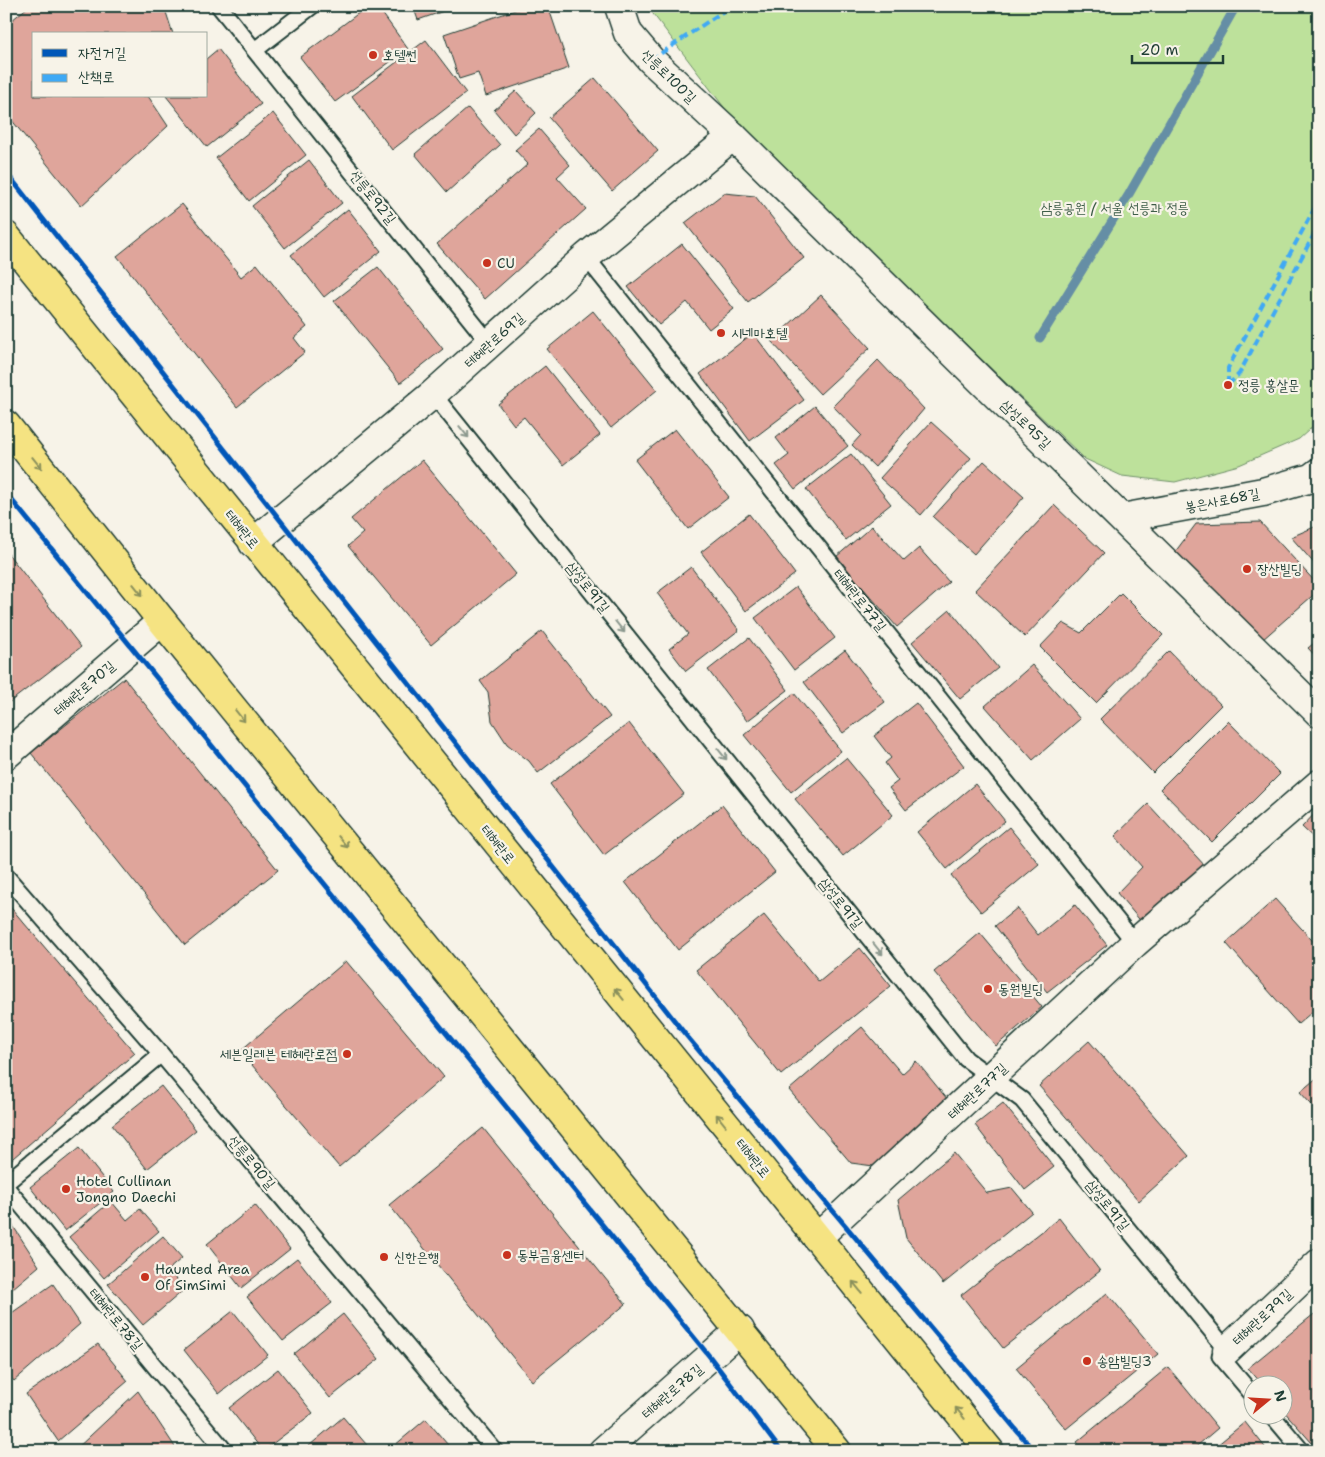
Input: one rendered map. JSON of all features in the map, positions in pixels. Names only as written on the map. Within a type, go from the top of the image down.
[{"type":"main road","name":"테헤란로","points":[[6,236],[990,1451]]},
{"type":"main road","points":[[6,425],[162,620],[837,1451]]},
{"type":"street","name":"선릉로100길","points":[[619,6],[628,33],[650,60],[733,136]]},
{"type":"street","name":"테헤란로69길","points":[[254,543],[433,394],[586,257],[733,136]]},
{"type":"street","name":"삼성로95길","points":[[733,136],[1319,713]]},
{"type":"street","name":"봉은사로68길","points":[[1122,518],[1263,492],[1311,478],[1319,472]]},
{"type":"street","name":"테헤란로70길","points":[[6,755],[162,620]]},
{"type":"street","name":"테헤란로77길","points":[[817,1238],[993,1077],[1135,943],[1319,784]]},
{"type":"street","name":"테헤란로79길","points":[[1228,1350],[1319,1263]]},
{"type":"street","name":"테헤란로78길","points":[[603,1451],[740,1330]]},
{"type":"lane","name":"선릉로92길","points":[[219,6],[490,344]]},
{"type":"lane","points":[[255,50],[312,6]]},
{"type":"lane","name":"테헤란로77길","points":[[586,257],[1135,943]]},
{"type":"lane","name":"삼성로91길","points":[[433,394],[966,1059],[1022,1100],[1228,1350]]},
{"type":"lane","name":"선릉로90길","points":[[6,876],[161,1054],[495,1451]]},
{"type":"lane","points":[[6,1185],[161,1054]]},
{"type":"lane","name":"테헤란로78길","points":[[6,1185],[225,1451]]},
{"type":"lane","points":[[1228,1350],[1220,1356],[1242,1382]]},
{"type":"lane","points":[[1279,1424],[1302,1451]]},
{"type":"green space","name":"삼릉공원 / 서울 선릉과 정릉","points":[[647,6],[1319,6],[1319,421],[1299,439],[1239,465],[1175,482],[1122,476],[1085,459],[736,123]]},
{"type":"building","points":[[29,6],[164,6],[172,32],[32,32],[32,98],[149,98],[168,126],[81,206],[6,113],[6,25]]},
{"type":"building","points":[[368,6],[377,6],[408,49],[335,102],[300,57]]},
{"type":"building","points":[[413,6],[458,6],[418,20]]},
{"type":"building","points":[[471,6],[484,6],[472,10]]},
{"type":"building","points":[[527,6],[548,6],[569,68],[486,96],[478,73],[459,79],[444,34]]},
{"type":"building","points":[[426,40],[466,93],[392,150],[352,96]]},
{"type":"building","points":[[218,49],[261,104],[207,147],[168,98],[208,98],[208,57]]},
{"type":"building","points":[[595,78],[658,151],[612,191],[549,118]]},
{"type":"building","points":[[516,91],[536,113],[514,134],[494,110]]},
{"type":"building","points":[[468,108],[500,145],[447,192],[415,154]]},
{"type":"building","points":[[273,113],[306,155],[249,201],[216,158]]},
{"type":"building","points":[[539,129],[570,165],[557,177],[586,209],[485,299],[437,244],[528,164],[515,150]]},
{"type":"building","points":[[309,160],[342,203],[285,248],[252,206]]},
{"type":"building","points":[[724,193],[755,196],[804,258],[748,302],[685,223]]},
{"type":"building","points":[[182,204],[241,277],[257,264],[307,327],[294,338],[305,352],[237,407],[117,256]]},
{"type":"building","points":[[348,209],[381,251],[324,297],[291,255]]},
{"type":"building","points":[[682,244],[734,309],[709,329],[687,302],[659,325],[628,287]]},
{"type":"building","points":[[378,267],[443,349],[400,383],[334,301]]},
{"type":"building","points":[[821,295],[870,348],[820,394],[771,341]]},
{"type":"building","points":[[593,311],[657,390],[611,428],[547,349]]},
{"type":"building","points":[[753,333],[804,400],[750,441],[700,374]]},
{"type":"building","points":[[878,360],[924,409],[875,467],[852,445],[861,435],[833,406]]},
{"type":"building","points":[[545,366],[600,435],[563,465],[524,417],[514,425],[498,404]]},
{"type":"building","points":[[815,406],[848,446],[795,489],[776,465],[789,455],[776,438]]},
{"type":"building","points":[[931,422],[971,458],[921,515],[880,478]]},
{"type":"building","points":[[675,429],[729,497],[688,529],[635,460]]},
{"type":"building","points":[[851,454],[891,504],[846,540],[806,489]]},
{"type":"building","points":[[422,460],[516,574],[431,645],[348,546],[363,533],[351,519]]},
{"type":"building","points":[[984,461],[1024,497],[974,554],[933,517]]},
{"type":"building","points":[[1054,505],[1104,553],[1025,637],[975,590]]},
{"type":"building","points":[[749,514],[795,574],[746,611],[701,552]]},
{"type":"building","name":"장산빌딩","points":[[1260,522],[1319,586],[1319,590],[1262,640],[1175,552],[1196,524]]},
{"type":"building","points":[[1319,525],[1319,569],[1291,537]]},
{"type":"building","points":[[872,526],[904,561],[919,548],[949,582],[897,627],[836,557]]},
{"type":"building","points":[[6,551],[81,647],[6,705]]},
{"type":"building","points":[[691,567],[739,630],[686,671],[669,649],[688,634],[657,593]]},
{"type":"building","points":[[796,587],[835,638],[794,670],[755,618]]},
{"type":"building","points":[[1121,593],[1163,635],[1096,703],[1040,647],[1063,623],[1081,633]]},
{"type":"building","points":[[950,610],[998,668],[960,699],[912,642]]},
{"type":"building","points":[[542,631],[610,717],[538,773],[529,761],[507,744],[492,721],[488,692],[480,681]]},
{"type":"building","points":[[749,638],[788,690],[747,721],[708,670]]},
{"type":"building","points":[[1319,639],[1319,660],[1308,648]]},
{"type":"building","points":[[845,650],[885,702],[843,733],[804,682]]},
{"type":"building","points":[[1169,651],[1221,705],[1153,773],[1100,719]]},
{"type":"building","points":[[1032,665],[1080,719],[1033,760],[985,706]]},
{"type":"building","points":[[124,678],[278,870],[185,945],[31,753]]},
{"type":"building","points":[[794,693],[841,751],[791,792],[744,735]]},
{"type":"building","points":[[916,703],[964,766],[906,810],[889,788],[898,781],[885,763],[891,758],[874,736]]},
{"type":"building","points":[[1228,721],[1280,774],[1212,842],[1160,789]]},
{"type":"building","points":[[629,723],[684,794],[604,855],[550,784]]},
{"type":"building","points":[[846,758],[893,815],[843,856],[795,799]]},
{"type":"building","points":[[975,784],[1005,821],[947,869],[917,832]]},
{"type":"building","points":[[1148,804],[1206,867],[1144,925],[1117,893],[1142,867],[1115,836]]},
{"type":"building","points":[[722,805],[775,872],[678,950],[625,882]]},
{"type":"building","points":[[1319,809],[1319,843],[1302,827]]},
{"type":"building","points":[[1009,827],[1039,864],[981,912],[951,875]]},
{"type":"building","points":[[1275,899],[1319,948],[1319,1006],[1298,1024],[1226,943]]},
{"type":"building","points":[[6,902],[135,1053],[6,1164]]},
{"type":"building","points":[[1075,905],[1107,945],[1047,992],[995,926],[1017,908],[1038,935]]},
{"type":"building","points":[[764,915],[819,982],[860,948],[891,986],[781,1075],[696,970]]},
{"type":"building","name":"동원빌딩","points":[[980,933],[1042,1007],[996,1046],[934,972]]},
{"type":"building","points":[[346,961],[444,1077],[339,1167],[240,1051]]},
{"type":"building","points":[[862,1027],[902,1074],[916,1061],[953,1106],[881,1167],[851,1163],[789,1090]]},
{"type":"building","points":[[1089,1041],[1189,1156],[1139,1201],[1039,1086]]},
{"type":"building","points":[[1319,1076],[1319,1113],[1300,1092]]},
{"type":"building","points":[[161,1086],[196,1130],[147,1169],[112,1125]]},
{"type":"building","points":[[1003,1103],[1054,1167],[1025,1190],[975,1125]]},
{"type":"building","name":"동부금융센터","points":[[483,1128],[626,1304],[532,1381],[389,1205]]},
{"type":"building","points":[[79,1148],[114,1192],[65,1231],[30,1187]]},
{"type":"building","points":[[954,1153],[987,1193],[1012,1188],[1032,1212],[943,1284],[906,1238],[898,1200]]},
{"type":"building","name":"Haunted Area Of SimSimi","points":[[111,1201],[127,1220],[140,1209],[159,1231],[104,1278],[69,1237]]},
{"type":"building","points":[[255,1205],[290,1249],[241,1288],[207,1244]]},
{"type":"building","points":[[6,1215],[39,1266],[6,1294]]},
{"type":"building","points":[[1059,1218],[1100,1271],[1003,1348],[961,1295]]},
{"type":"building","name":"Haunted Area Of SimSimi","points":[[163,1236],[182,1258],[168,1270],[185,1289],[143,1325],[108,1284]]},
{"type":"building","points":[[297,1258],[332,1303],[283,1341],[247,1297]]},
{"type":"building","points":[[53,1284],[80,1324],[14,1381],[6,1372],[6,1317]]},
{"type":"building","name":"송암빌딩3","points":[[1107,1293],[1158,1354],[1066,1429],[1016,1368]]},
{"type":"building","points":[[233,1311],[268,1355],[219,1394],[184,1350]]},
{"type":"building","points":[[343,1314],[379,1359],[330,1398],[294,1354]]},
{"type":"building","points":[[1314,1314],[1319,1320],[1319,1451],[1292,1420],[1292,1374],[1253,1374],[1248,1368]]},
{"type":"building","points":[[98,1344],[128,1381],[58,1441],[26,1394]]},
{"type":"building","points":[[1168,1367],[1218,1428],[1191,1451],[1084,1451],[1077,1442]]},
{"type":"building","points":[[278,1369],[313,1413],[263,1451],[229,1408]]},
{"type":"building","points":[[138,1391],[175,1447],[170,1451],[74,1451]]},
{"type":"building","points":[[343,1417],[372,1451],[303,1451]]},
{"type":"building","points":[[426,1419],[453,1451],[388,1451]]},
{"type":"building","points":[[1243,1424],[1247,1424],[1268,1451],[1210,1451]]},
{"type":"waterway","points":[[1040,338],[1129,194],[1236,6]]},
{"type":"marked path","points":[[651,60],[731,6]]},
{"type":"marked path","points":[[1228,385],[1228,368],[1319,200]]},
{"type":"marked path","points":[[1228,385],[1239,374],[1319,225]]},
{"type":"cycle path","points":[[6,172],[685,1034],[1034,1451]]},
{"type":"cycle path","points":[[6,493],[710,1357],[781,1451]]},
{"type":"place","name":"호텔썬","points":[[373,55]]},
{"type":"place","name":"CU","points":[[487,263]]},
{"type":"place","name":"시네마호텔","points":[[721,333]]},
{"type":"place","name":"정릉 홍살문","points":[[1228,385]]},
{"type":"place","name":"장산빌딩","points":[[1247,569]]},
{"type":"place","name":"동원빌딩","points":[[988,989]]},
{"type":"place","name":"세븐일레븐 테헤란로점","points":[[347,1054]]},
{"type":"place","name":"Hotel Cullinan Jongno Daechi","points":[[66,1189]]},
{"type":"place","name":"동부금융센터","points":[[507,1255]]},
{"type":"place","name":"신한은행","points":[[384,1257]]},
{"type":"place","name":"Haunted Area Of SimSimi","points":[[145,1277]]},
{"type":"place","name":"송암빌딩3","points":[[1087,1361]]}]
